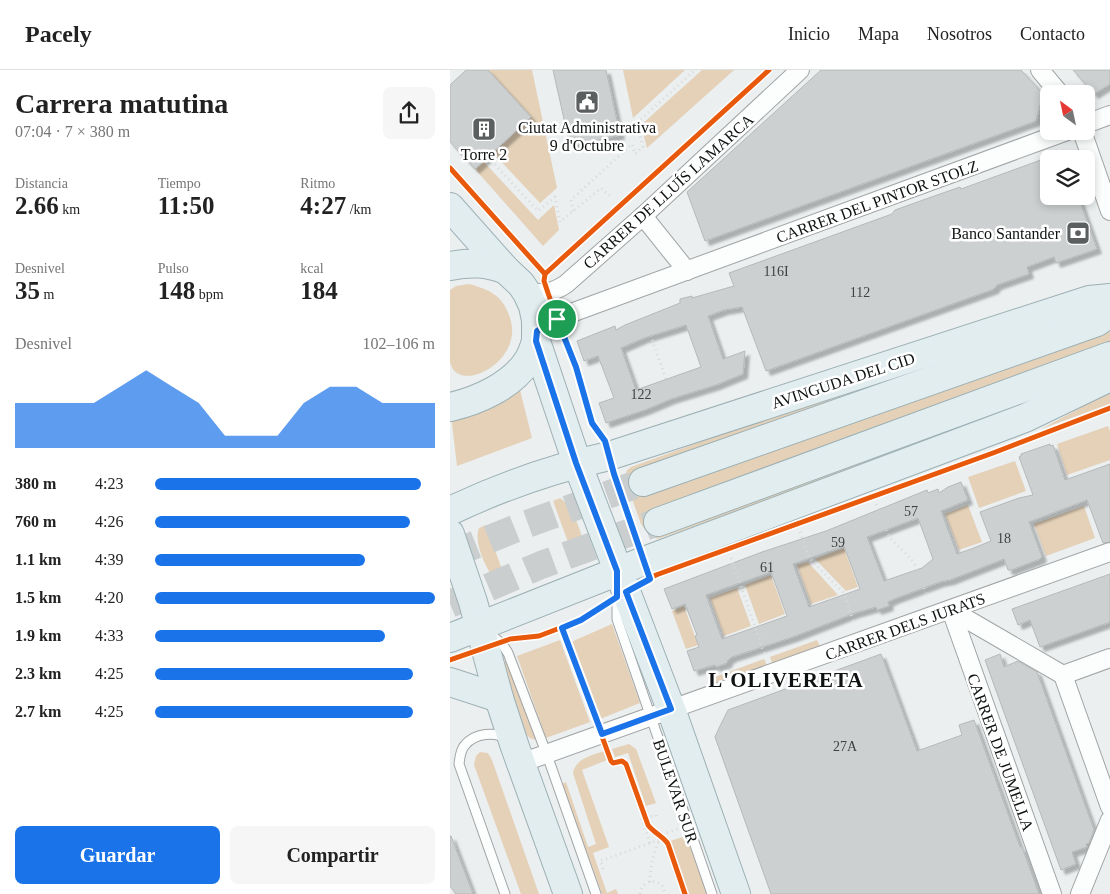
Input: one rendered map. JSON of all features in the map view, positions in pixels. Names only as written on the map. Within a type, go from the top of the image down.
[{"type":"main road","points":[[450,207],[506,270],[521,284],[533,306],[537,336],[576,463],[617,571],[661,713],[736,894]]},
{"type":"main road","points":[[450,266],[474,263],[486,264],[506,270]]},
{"type":"main road","name":"AVINGUDA DEL CID","points":[[450,511],[478,497],[576,463],[609,456],[1089,300],[1110,298]]},
{"type":"main road","name":"AVINGUDA DEL CID","points":[[643,482],[1097,322],[1110,314]]},
{"type":"main road","points":[[450,406],[481,396],[512,378],[527,362],[537,336]]},
{"type":"main road","points":[[658,522],[1110,356]]},
{"type":"main road","points":[[450,638],[617,571],[975,438],[1025,418],[1110,377]]},
{"type":"main road","points":[[450,534],[480,627],[499,698],[565,890]]},
{"type":"main road","points":[[450,682],[499,698]]},
{"type":"street","name":"CARRER DE LLUÍS LAMARCA","points":[[527,292],[554,292],[566,284],[643,216],[800,70]]},
{"type":"street","points":[[1040,70],[1052,85]]},
{"type":"street","points":[[1095,121],[1110,116]]},
{"type":"street","name":"CARRER DEL PINTOR STOLZ","points":[[537,336],[557,319],[1043,140]]},
{"type":"street","points":[[1085,140],[1110,211]]},
{"type":"street","points":[[643,216],[687,271]]},
{"type":"street","name":"CARRER DELS JURATS","points":[[518,755],[547,755],[1110,552]]},
{"type":"street","points":[[951,610],[1063,675],[1110,807]]},
{"type":"street","name":"CARRER DE JUMELLA","points":[[951,610],[1052,894]]},
{"type":"street","points":[[1063,675],[1110,658]]},
{"type":"street","points":[[1080,894],[1110,820]]},
{"type":"lane","points":[[480,627],[503,645],[508,653],[547,755],[596,894]]},
{"type":"lane","name":"BULEVAR SUR","points":[[661,713],[712,894]]},
{"type":"lane","points":[[505,894],[459,764],[464,745],[478,736],[488,734],[504,737],[518,755]]},
{"type":"path","points":[[573,211],[571,200],[632,144],[635,154],[643,147],[637,122],[695,70]]},
{"type":"path","points":[[488,157],[538,211],[555,196],[560,222],[601,188],[612,198]]},
{"type":"path","points":[[652,340],[666,379]]},
{"type":"path","points":[[876,504],[879,512]]},
{"type":"path","points":[[886,530],[890,540],[914,561],[917,570]]},
{"type":"path","points":[[800,532],[810,560],[844,593],[854,624]]},
{"type":"path","points":[[731,558],[766,655]]},
{"type":"path","points":[[924,588],[927,596]]},
{"type":"path","points":[[643,809],[657,836],[666,841]]},
{"type":"path","points":[[650,843],[642,819],[656,815],[657,819]]},
{"type":"path","points":[[604,874],[600,861],[650,843],[657,836],[680,828]]},
{"type":"path","points":[[650,882],[650,868],[657,836]]},
{"type":"path","points":[[640,894],[644,886],[650,882],[662,885],[665,894]]},
{"type":"shaded area","points":[[488,70],[532,70],[557,188],[540,203],[493,153],[531,117]]},
{"type":"shaded area","points":[[623,70],[685,70],[633,118]]},
{"type":"shaded area","points":[[702,70],[734,70],[647,148],[641,125]]},
{"type":"shaded area","points":[[484,162],[538,220],[554,205],[559,230],[543,246],[475,169]]},
{"type":"shaded area","points":[[469,284],[489,291],[504,304],[510,318],[512,334],[508,348],[499,360],[488,369],[476,375],[464,376],[455,372],[450,362],[450,290],[456,286]]},
{"type":"shaded area","points":[[1110,325],[1110,347],[1098,370],[1044,401],[658,539],[650,536],[641,524],[625,479],[627,470],[631,467],[994,335],[987,344],[640,469]]},
{"type":"shaded area","points":[[518,382],[532,438],[457,466],[451,415]]},
{"type":"shaded area","points":[[1110,392],[1110,404],[1041,429]]},
{"type":"shaded area","points":[[1108,426],[1110,431],[1110,460],[1067,475],[1057,444]]},
{"type":"shaded area","points":[[1015,461],[1026,491],[979,508],[968,477]]},
{"type":"shaded area","points":[[560,498],[570,510],[579,527],[584,553],[583,561],[576,564],[553,501]]},
{"type":"shaded area","points":[[968,505],[982,542],[959,550],[945,514]]},
{"type":"shaded area","points":[[1084,506],[1095,538],[1046,556],[1034,524]]},
{"type":"shaded area","points":[[486,525],[509,589],[504,591],[494,579],[480,552],[478,543],[479,528]]},
{"type":"shaded area","points":[[844,548],[858,587],[846,591],[815,559]]},
{"type":"shaded area","points":[[808,562],[838,595],[811,604],[797,565]]},
{"type":"shaded area","points":[[771,575],[785,614],[759,624],[745,585]]},
{"type":"shaded area","points":[[737,588],[751,626],[724,636],[710,598]]},
{"type":"shaded area","points":[[684,606],[698,645],[686,649],[672,611]]},
{"type":"shaded area","points":[[612,624],[640,703],[600,719],[571,642]]},
{"type":"shaded area","points":[[560,640],[590,722],[546,738],[517,656]]},
{"type":"shaded area","points":[[817,640],[820,646],[772,663],[770,657]]},
{"type":"shaded area","points":[[764,659],[767,665],[711,685],[709,679]]},
{"type":"shaded area","points":[[506,660],[508,661],[536,740],[530,738],[525,733],[503,668]]},
{"type":"shaded area","points":[[629,744],[636,749],[656,803],[646,806],[628,753],[615,757],[612,749]]},
{"type":"shaded area","points":[[604,751],[607,760],[582,770],[609,847],[593,853],[607,893],[616,889],[618,894],[602,894],[562,784],[566,782],[588,847],[596,844],[573,773],[577,764],[581,761]]},
{"type":"shaded area","points":[[480,752],[488,753],[492,760],[539,894],[521,894],[474,765],[476,756]]},
{"type":"shaded area","points":[[686,836],[707,894],[688,894],[670,841]]},
{"type":"building","name":"Torre 2","points":[[466,70],[488,70],[531,117],[475,169],[450,142],[450,85]]},
{"type":"building","name":"Ciutat Administrativa 9 d'Octubre","points":[[553,70],[606,70],[620,135],[570,146]]},
{"type":"building","points":[[821,70],[1021,70],[1040,91],[1040,106],[1036,121],[705,241],[687,192]]},
{"type":"building","points":[[1073,70],[1110,70],[1110,84],[1095,93],[1095,85],[1086,85]]},
{"type":"building","points":[[1040,160],[1040,205],[1081,205],[1097,249],[1056,263],[1054,257],[1027,267],[1029,274],[997,285],[994,289],[766,371],[742,307],[724,310],[708,316],[723,359],[745,351],[743,374],[606,423],[599,403],[614,398],[598,356],[584,361],[577,341],[615,326],[616,330],[680,303],[680,299],[692,296],[692,298],[734,286],[729,273],[892,214],[895,210],[960,187],[961,189]],"holes":[[[686,325],[701,367],[636,390],[621,348],[644,338]]]},
{"type":"building","points":[[1050,444],[1050,446],[1053,445],[1065,480],[1110,464],[1110,542],[1103,543],[1087,500],[1029,522],[1042,557],[1040,559],[1008,570],[1004,559],[894,599],[888,602],[889,606],[877,610],[876,607],[855,613],[793,637],[732,657],[727,663],[716,667],[715,665],[694,671],[687,651],[699,647],[695,636],[697,635],[685,604],[672,609],[664,589],[762,552],[826,531],[927,490],[928,493],[938,489],[939,493],[961,482],[968,500],[941,511],[957,554],[971,549],[991,541],[980,512],[1033,495],[1019,457],[1021,454]],"holes":[[[918,518],[933,559],[922,568],[884,581],[867,537]],[[844,546],[860,589],[809,607],[793,564]],[[771,572],[787,616],[722,639],[706,595]]]},
{"type":"building","points":[[1110,574],[1110,622],[1040,647],[1030,620],[1018,625],[1012,609]]},
{"type":"building","points":[[881,654],[917,751],[962,735],[959,725],[974,720],[1039,894],[771,894],[715,737],[720,726],[728,710]]},
{"type":"building","points":[[1000,654],[1004,667],[1018,661],[1037,672],[1094,830],[1089,843],[1086,844],[1087,847],[1072,852],[1076,864],[1061,870],[985,660]]},
{"type":"building","points":[[450,836],[473,894],[456,894],[450,886]]},
{"type":"tunnel","points":[[450,555],[527,524],[643,482]]},
{"type":"tunnel","points":[[450,604],[541,565],[658,522]]},
{"type":"cycle path","points":[[545,274],[769,70]]},
{"type":"cycle path","points":[[450,168],[545,274],[544,281],[575,367],[592,423],[605,441],[614,474],[650,579]]},
{"type":"cycle path","points":[[450,660],[510,639],[539,636],[581,620],[606,603],[656,575],[993,453],[1110,408]]},
{"type":"cycle path","points":[[562,627],[611,761],[613,763],[622,761],[626,764],[648,825],[668,844],[685,894]]},
{"type":"place","name":"Ciutat Administrativa 9 d'Octubre","points":[[587,102]]},
{"type":"place","name":"Torre 2","points":[[484,129]]},
{"type":"place","name":"Banco Santander","points":[[1078,233]]},
{"type":"district","name":"L'OLIVERETA","points":[[786,680]]},
{"type":"route","points":[[557,319],[576,367],[592,423],[605,441],[614,474],[650,579],[626,592],[671,709],[602,734],[562,628],[590,615],[617,597],[617,571],[576,463],[536,341],[537,331],[557,319]]}]
